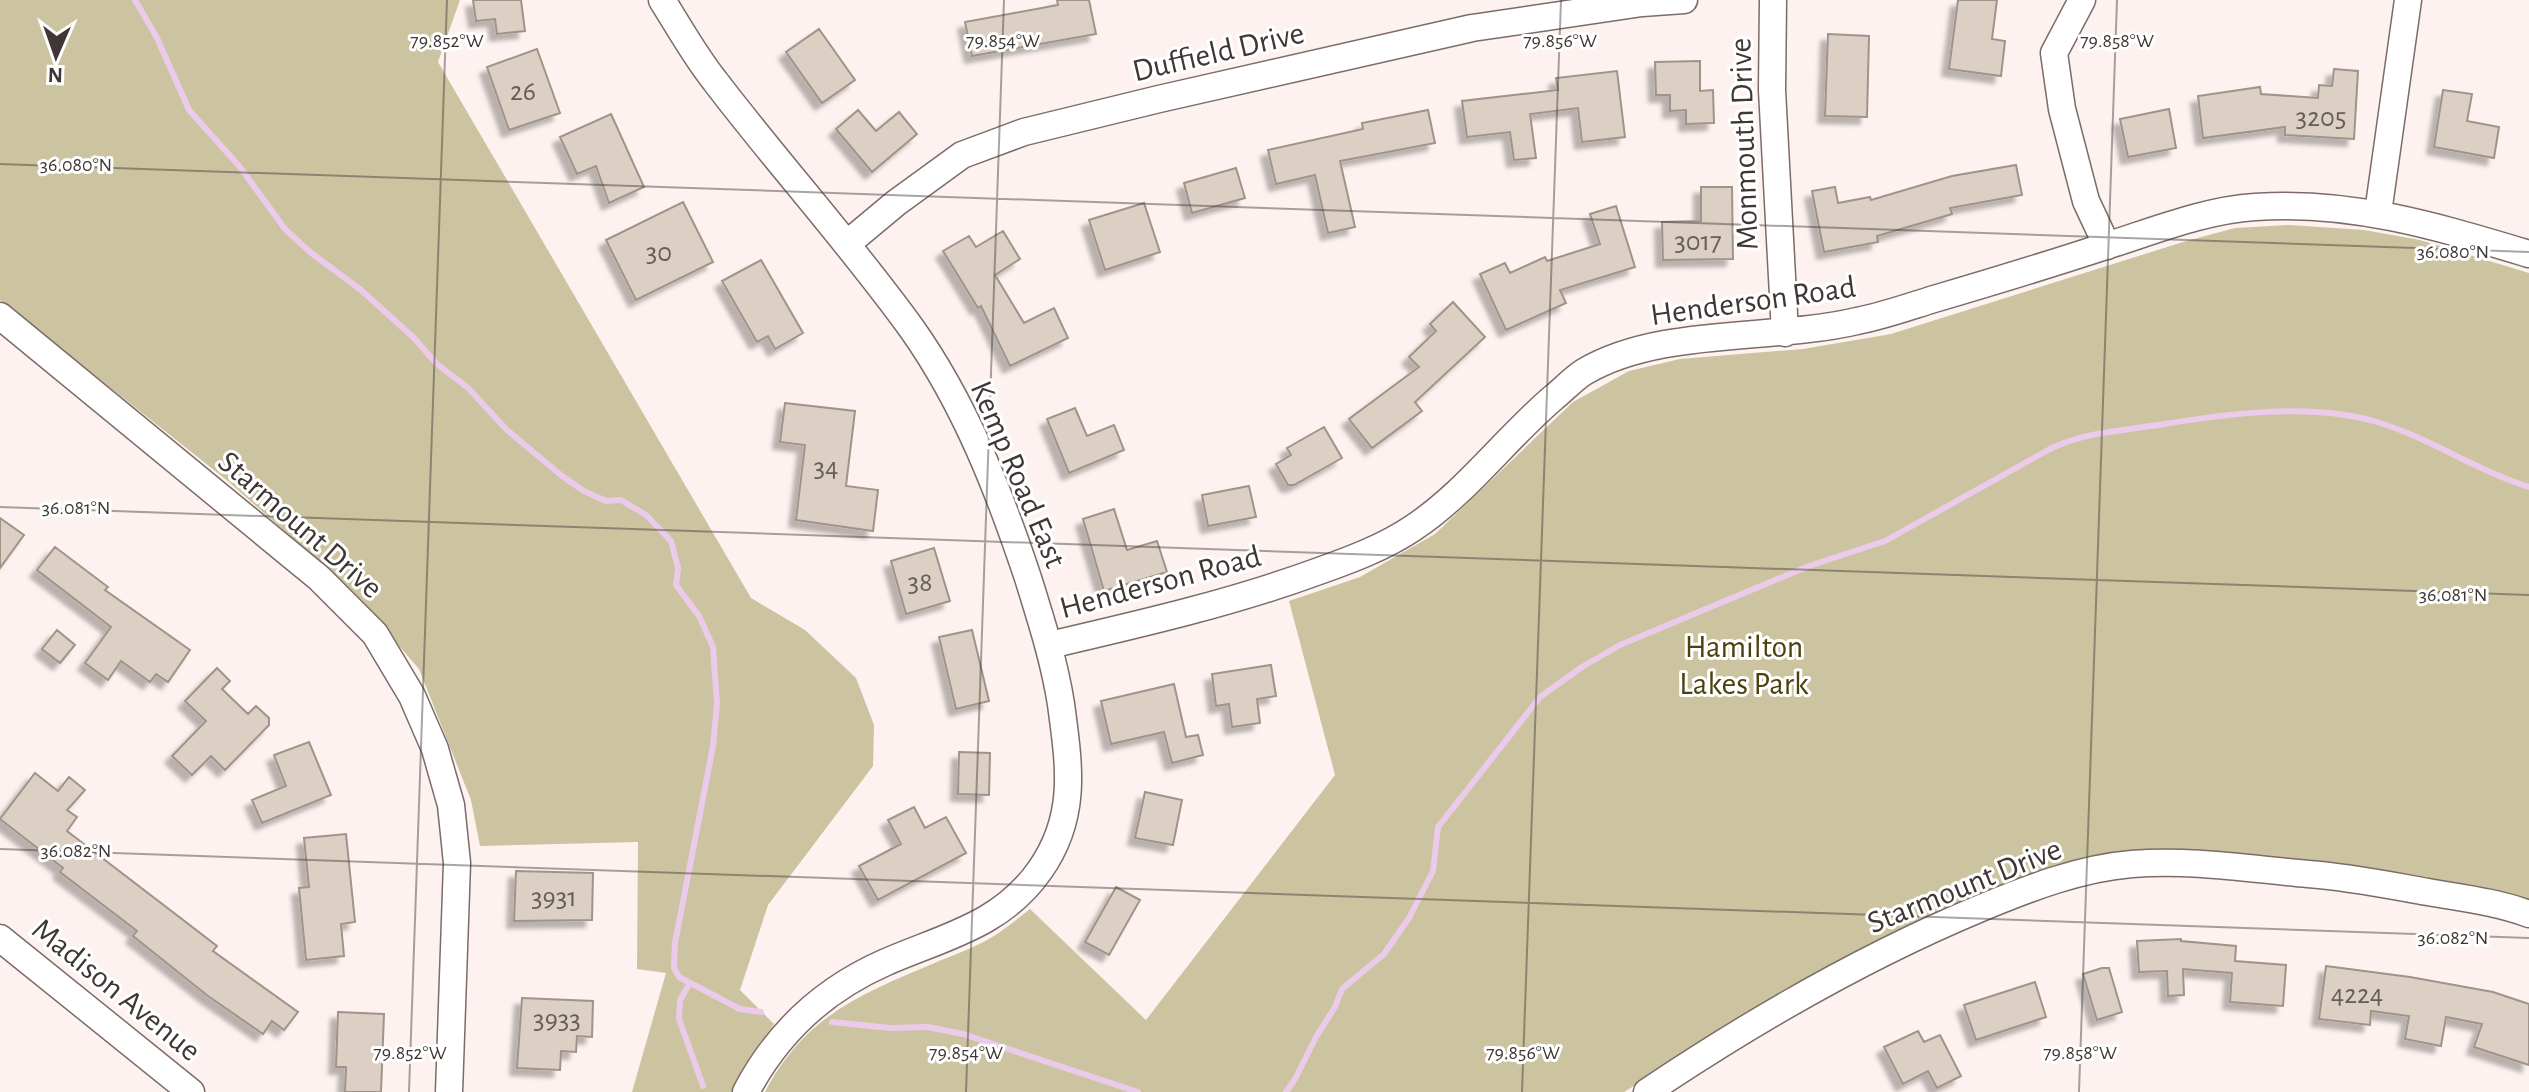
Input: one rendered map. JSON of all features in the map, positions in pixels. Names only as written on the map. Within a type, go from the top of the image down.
[{"type":"street","name":"Kemp Road East","points":[[662,0],[713,79],[848,243],[914,332],[964,414],[1012,530],[1050,645],[1070,766],[1069,799],[1052,851],[1039,872],[1012,903],[981,924],[881,964],[822,998],[778,1041],[746,1092]]},
{"type":"street","name":"Duffield Drive","points":[[848,243],[962,155],[1024,132],[1472,28],[1642,3],[1684,0]]},
{"type":"street","name":"Monmouth Drive","points":[[1773,0],[1772,90],[1785,333]]},
{"type":"street","points":[[2082,0],[2054,53],[2062,109],[2086,201],[2107,246]]},
{"type":"street","points":[[2378,213],[2408,0]]},
{"type":"street","name":"Henderson Road","points":[[1050,645],[1278,586],[1352,560],[1412,529],[1461,489],[1539,410],[1583,373],[1625,355],[1676,343],[1785,333],[1856,322],[2179,222],[2253,207],[2316,207],[2378,213],[2426,223],[2529,254]]},
{"type":"street","name":"Starmount Drive","points":[[0,316],[319,578],[375,634],[412,696],[435,749],[451,805],[457,863],[449,1092]]},
{"type":"street","name":"Starmount Drive","points":[[1647,1092],[1735,1033],[1846,971],[1926,931],[2009,896],[2103,868],[2134,864],[2216,866],[2343,877],[2489,902],[2529,914]]},
{"type":"street","name":"Madison Avenue","points":[[0,938],[191,1092]]},
{"type":"green space","points":[[0,0],[460,0],[438,62],[751,598],[805,630],[856,678],[874,725],[873,766],[768,905],[740,990],[774,1024],[747,1062],[732,1092],[632,1092],[666,973],[637,969],[638,842],[480,846],[471,800],[419,669],[352,591],[229,482],[0,300]]},
{"type":"green space","name":"Hamilton Lakes Park","points":[[2290,225],[2364,230],[2420,240],[2529,273],[2529,902],[2514,895],[2339,866],[2042,872],[1979,894],[1828,966],[1624,1092],[765,1092],[799,1043],[838,1010],[885,984],[985,941],[1030,909],[1146,1020],[1335,775],[1289,601],[1360,577],[1435,534],[1573,402],[1629,371],[1680,359],[1803,349],[1891,334],[2183,242],[2235,228]]},
{"type":"building","points":[[473,0],[521,0],[525,31],[497,34],[495,19],[476,21]]},
{"type":"building","points":[[1057,0],[1089,0],[1096,34],[972,56],[965,22],[1058,5]]},
{"type":"building","points":[[1958,0],[1997,0],[1992,39],[2005,41],[2001,76],[1949,69]]},
{"type":"building","points":[[819,29],[855,80],[822,103],[786,52]]},
{"type":"building","points":[[1828,34],[1869,36],[1867,117],[1825,116]]},
{"type":"building","points":[[537,49],[560,113],[509,130],[487,67]]},
{"type":"building","points":[[1700,61],[1700,91],[1713,90],[1714,123],[1686,124],[1686,110],[1670,111],[1670,95],[1656,95],[1655,62]]},
{"type":"building","points":[[2334,69],[2358,71],[2354,139],[2285,135],[2285,127],[2203,138],[2198,96],[2260,87],[2261,94],[2318,98],[2319,85],[2332,86]]},
{"type":"building","points":[[1617,71],[1625,137],[1582,142],[1578,108],[1530,114],[1536,158],[1514,160],[1510,132],[1467,137],[1462,101],[1558,90],[1556,78]]},
{"type":"building","points":[[2443,90],[2472,94],[2467,121],[2499,127],[2494,158],[2434,147]]},
{"type":"building","points":[[2169,109],[2176,148],[2128,157],[2120,119]]},
{"type":"building","points":[[858,110],[876,131],[899,112],[917,134],[872,172],[836,129]]},
{"type":"building","points":[[1428,110],[1435,143],[1340,161],[1355,227],[1328,233],[1315,175],[1276,184],[1268,150],[1363,129],[1362,123]]},
{"type":"building","points":[[611,114],[644,187],[609,203],[596,166],[577,174],[560,137]]},
{"type":"building","points":[[2016,165],[2022,195],[1950,208],[1952,214],[1877,236],[1878,242],[1824,252],[1812,191],[1835,187],[1838,203],[1870,197],[1871,200],[1952,176]]},
{"type":"building","points":[[1236,168],[1245,198],[1192,213],[1184,183]]},
{"type":"building","points":[[1701,187],[1732,187],[1733,259],[1663,260],[1662,222],[1701,221]]},
{"type":"building","points":[[683,202],[713,262],[636,300],[606,240]]},
{"type":"building","points":[[1144,203],[1160,252],[1105,270],[1089,220]]},
{"type":"building","points":[[1616,206],[1635,267],[1560,290],[1566,303],[1506,330],[1480,274],[1505,263],[1510,273],[1545,257],[1547,261],[1600,244],[1590,214]]},
{"type":"building","points":[[1003,231],[1020,259],[995,275],[1024,323],[1054,308],[1068,338],[1010,366],[981,306],[978,308],[943,251],[969,236],[976,247]]},
{"type":"building","points":[[761,260],[803,333],[775,349],[768,336],[757,342],[722,281]]},
{"type":"building","points":[[1453,302],[1485,337],[1415,402],[1422,411],[1372,448],[1349,419],[1419,367],[1409,357],[1436,331],[1430,324]]},
{"type":"building","points":[[785,403],[855,411],[846,486],[878,490],[873,531],[796,520],[805,445],[780,442]]},
{"type":"building","points":[[1075,408],[1087,436],[1114,425],[1124,450],[1069,473],[1047,419]]},
{"type":"building","points":[[1324,427],[1342,458],[1294,485],[1288,485],[1276,464],[1291,455],[1287,448]]},
{"type":"building","points":[[1249,486],[1256,517],[1208,526],[1202,495]]},
{"type":"building","points":[[1114,509],[1127,550],[1157,541],[1167,572],[1104,591],[1083,519]]},
{"type":"building","points":[[0,518],[24,535],[0,568]]},
{"type":"building","points":[[55,547],[108,587],[105,590],[190,650],[168,682],[156,674],[150,682],[121,661],[108,680],[85,663],[111,627],[37,570]]},
{"type":"building","points":[[934,548],[950,601],[906,614],[891,561]]},
{"type":"building","points":[[57,630],[75,645],[60,663],[42,649]]},
{"type":"building","points":[[972,630],[989,701],[956,709],[939,637]]},
{"type":"building","points":[[1271,665],[1276,696],[1257,699],[1260,723],[1232,727],[1229,704],[1216,706],[1212,674]]},
{"type":"building","points":[[217,668],[230,681],[222,689],[248,714],[256,706],[269,718],[269,725],[225,770],[211,756],[192,775],[172,756],[206,721],[185,701]]},
{"type":"building","points":[[1174,684],[1186,737],[1198,735],[1203,755],[1172,763],[1164,732],[1111,744],[1101,701]]},
{"type":"building","points":[[309,742],[331,795],[262,823],[252,800],[286,786],[274,755]]},
{"type":"building","points":[[959,752],[990,753],[989,795],[958,794]]},
{"type":"building","points":[[35,773],[58,791],[69,777],[85,790],[67,810],[77,817],[67,831],[217,946],[213,951],[298,1012],[284,1030],[272,1021],[263,1034],[208,996],[133,936],[137,931],[60,872],[63,868],[0,819]]},
{"type":"building","points":[[1145,792],[1182,800],[1173,845],[1135,838]]},
{"type":"building","points":[[914,807],[925,828],[946,817],[966,853],[878,900],[859,866],[901,844],[888,820]]},
{"type":"building","points":[[346,834],[355,922],[341,924],[344,956],[306,960],[299,888],[309,887],[304,838]]},
{"type":"building","points":[[516,871],[593,873],[592,920],[514,921]]},
{"type":"building","points":[[1116,887],[1140,900],[1109,955],[1085,942]]},
{"type":"building","points":[[2181,939],[2236,946],[2235,961],[2286,965],[2283,1006],[2230,1002],[2232,973],[2183,969],[2184,995],[2168,996],[2167,971],[2139,972],[2137,941]]},
{"type":"building","points":[[2326,966],[2493,992],[2529,1004],[2529,1065],[2474,1047],[2482,1024],[2446,1017],[2441,1046],[2405,1039],[2409,1016],[2371,1011],[2370,1025],[2319,1019]]},
{"type":"building","points":[[2109,968],[2122,1012],[2097,1020],[2083,974]]},
{"type":"building","points":[[2035,982],[2046,1017],[1976,1040],[1964,1005]]},
{"type":"building","points":[[522,998],[593,1001],[592,1037],[577,1036],[576,1052],[561,1051],[560,1070],[517,1068]]},
{"type":"building","points":[[338,1012],[384,1014],[381,1092],[345,1092],[346,1067],[336,1067]]},
{"type":"building","points":[[1918,1031],[1924,1042],[1940,1035],[1961,1076],[1937,1088],[1928,1071],[1903,1084],[1884,1047]]},
{"type":"waterway","points":[[135,0],[157,38],[189,110],[240,167],[285,229],[361,290],[413,337],[437,364],[468,388],[507,430],[562,476],[606,501],[621,500],[646,515],[671,541],[678,568],[676,585],[699,616],[713,647],[717,703],[713,746],[675,943],[674,968],[679,977],[740,1009],[761,1012]]},
{"type":"waterway","points":[[1286,1092],[1335,1007],[1342,989],[1384,954],[1409,918],[1433,871],[1438,827],[1540,697],[1620,645],[1809,566],[1885,541],[2050,449],[2103,433],[2239,414],[2324,412],[2397,429],[2529,487]]},
{"type":"waterway","points":[[690,983],[680,1000],[679,1019],[703,1086]]},
{"type":"waterway","points":[[832,1022],[890,1028],[928,1027],[963,1034],[1138,1092]]}]
